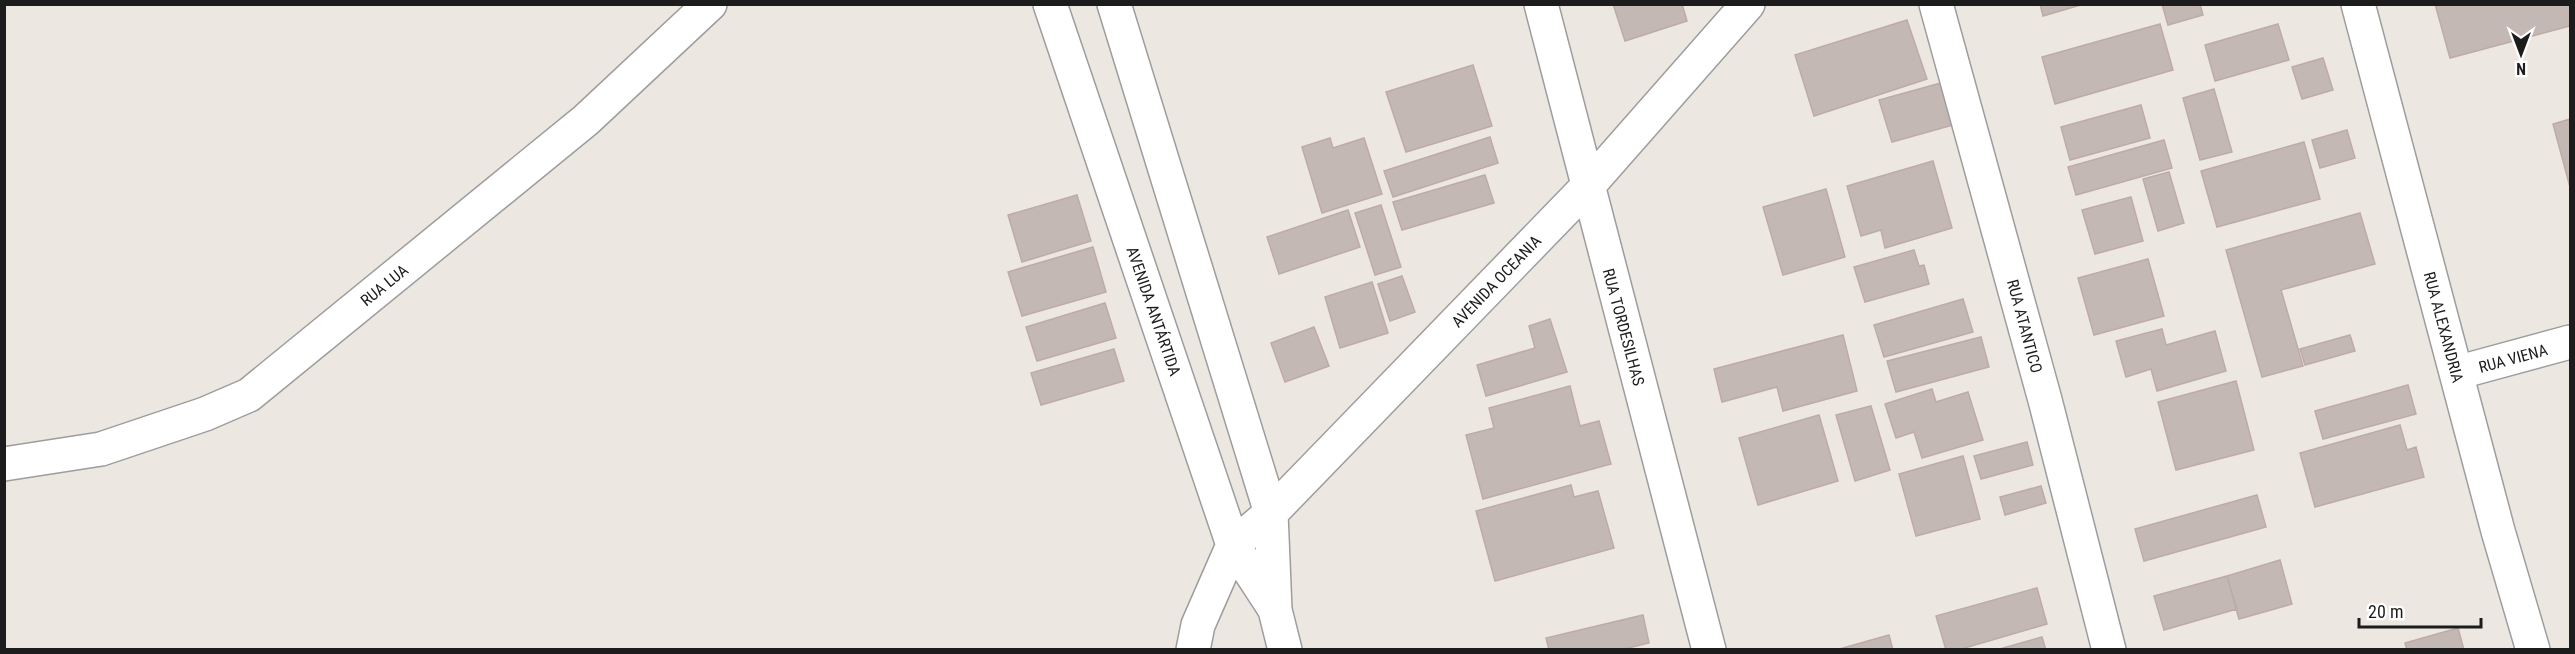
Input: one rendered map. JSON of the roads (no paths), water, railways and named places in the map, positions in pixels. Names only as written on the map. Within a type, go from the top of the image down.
[{"type":"street","name":"RUA LUA","points":[[4,464],[101,449],[206,414],[249,396],[586,120],[710,4]]},
{"type":"street","name":"AVENIDA ANTÁRTIDA","points":[[1050,4],[1233,545],[1275,610]]},
{"type":"street","name":"AVENIDA ANTÁRTIDA","points":[[1114,4],[1271,513],[1275,610],[1285,650]]},
{"type":"street","name":"RUA TORDESILHAS","points":[[1541,4],[1708,650]]},
{"type":"street","name":"AVENIDA OCEANIA","points":[[1233,545],[1271,513],[1587,187],[1748,4]]},
{"type":"street","name":"RUA ATANTICO","points":[[1936,4],[2045,399],[2109,650]]},
{"type":"street","name":"RUA ALEXANDRIA","points":[[2358,4],[2456,373],[2533,650]]},
{"type":"street","name":"RUA VIENA","points":[[2456,373],[2571,342]]},
{"type":"street","points":[[1193,650],[1198,625],[1233,545]]}]
